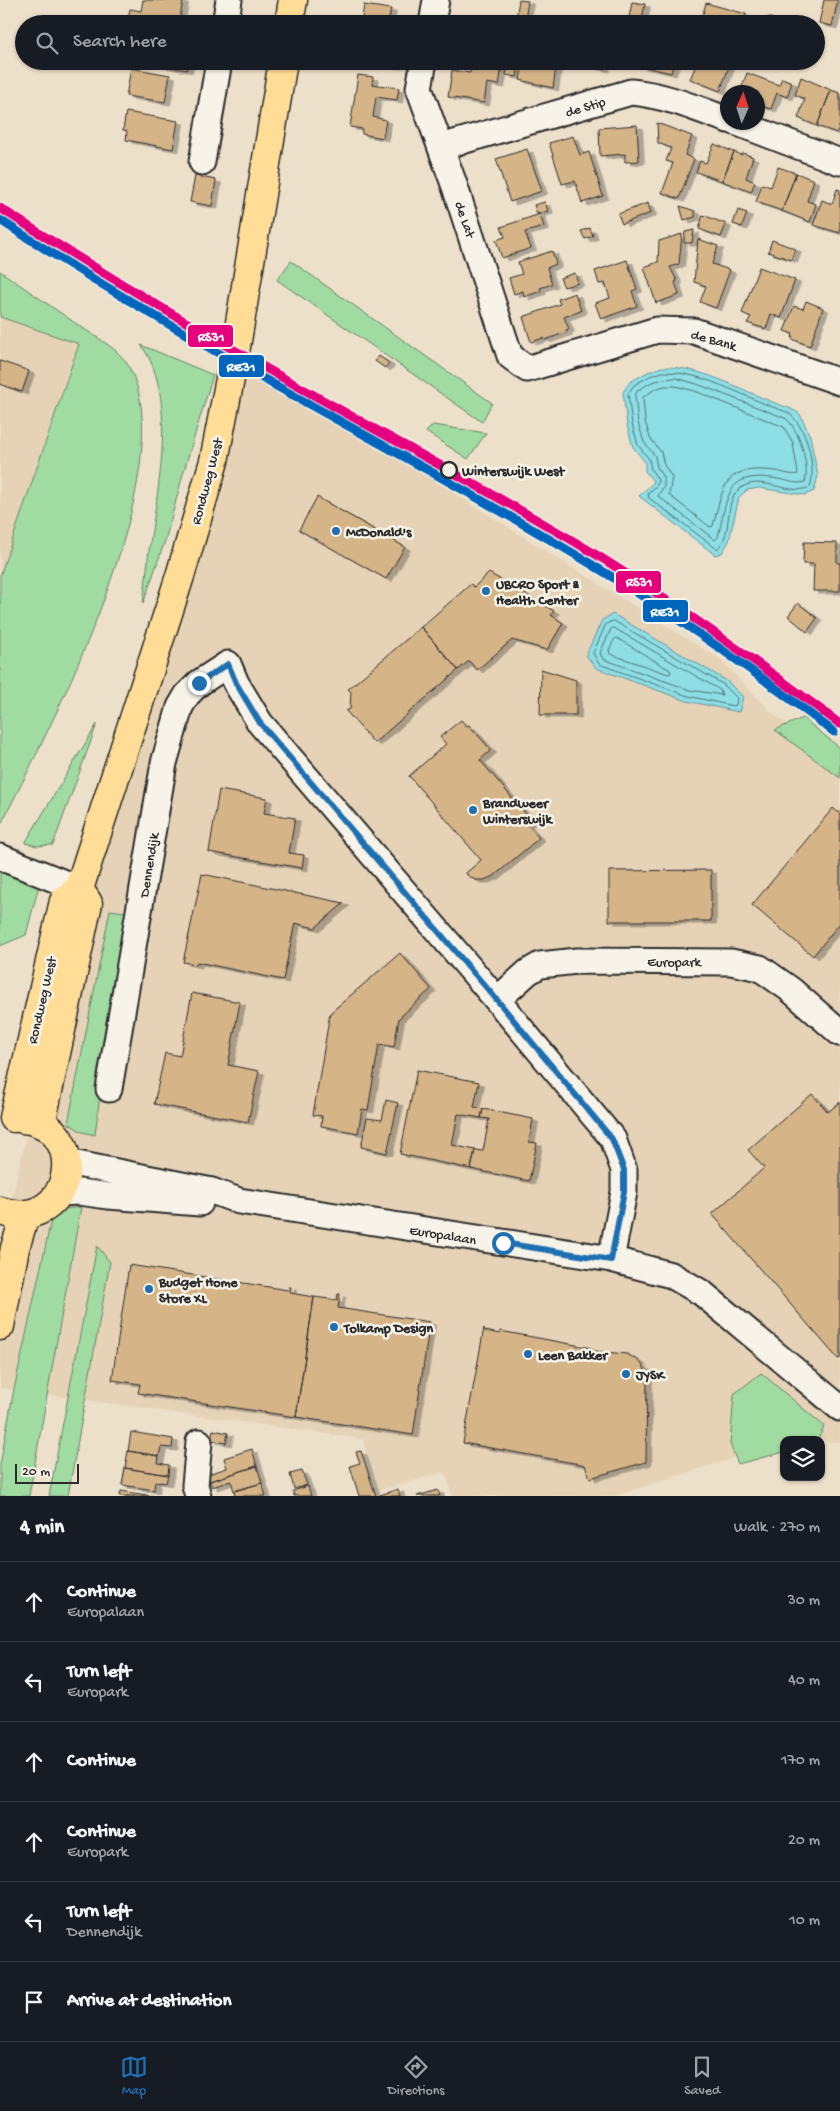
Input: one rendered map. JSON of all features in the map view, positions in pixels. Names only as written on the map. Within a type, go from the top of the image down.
[{"type":"main road","points":[[290,15],[293,0]]},
{"type":"main road","name":"Rondweg West","points":[[7,1120],[64,901],[79,889],[169,612],[214,461],[235,353],[281,70]]},
{"type":"main road","name":"Rondweg West","points":[[41,1124],[88,903],[79,889]]},
{"type":"main road","points":[[0,1326],[15,1248],[12,1213],[38,1211],[51,1202],[66,1177],[67,1162],[63,1147],[54,1133],[41,1124],[28,1119],[7,1120]]},
{"type":"street","points":[[226,15],[229,0]]},
{"type":"street","points":[[434,15],[436,0]]},
{"type":"street","points":[[202,162],[217,70]]},
{"type":"street","name":"de Lat","points":[[422,70],[419,88],[441,147],[510,356],[527,369]]},
{"type":"street","name":"de Stip","points":[[441,147],[630,92],[673,99],[720,117]]},
{"type":"street","points":[[756,130],[840,162]]},
{"type":"street","name":"de Bank","points":[[527,369],[657,330],[694,331],[840,382]]},
{"type":"street","name":"Dennendijk","points":[[109,1090],[164,762],[180,707],[187,694],[199,683],[228,664],[236,683],[260,723],[497,1000]]},
{"type":"street","points":[[0,857],[79,889]]},
{"type":"street","name":"Europark","points":[[497,1000],[528,972],[540,965],[577,961],[731,962],[760,968],[791,990],[840,1032]]},
{"type":"street","points":[[497,1000],[612,1139],[624,1170],[624,1192],[611,1260]]},
{"type":"street","name":"Europalaan","points":[[67,1162],[212,1191],[239,1201],[611,1260],[670,1275],[702,1293],[840,1408]]},
{"type":"street","name":"Europalaan","points":[[58,1193],[79,1192],[212,1204],[239,1201]]},
{"type":"street","points":[[198,1496],[195,1485],[199,1442]]},
{"type":"shaded area","points":[[0,317],[79,344],[0,576]]},
{"type":"shaded area","points":[[236,369],[372,442],[721,660],[770,711],[840,765],[840,1442],[825,1441],[825,1436],[780,1436],[780,1443],[615,1496],[452,1496],[445,1472],[379,1490],[362,1439],[0,1388],[0,1257],[19,1166]]},
{"type":"green space","points":[[291,261],[492,403],[482,422],[277,280]]},
{"type":"green space","points":[[0,271],[118,353],[128,365],[141,410],[140,466],[127,530],[105,597],[78,664],[0,826],[0,576],[79,344],[0,317]]},
{"type":"green space","points":[[141,345],[213,375],[166,538],[143,604],[160,473],[162,417],[159,390],[153,366]]},
{"type":"green space","points":[[433,425],[486,433],[468,459],[426,432]]},
{"type":"green space","points":[[803,718],[840,748],[840,778],[775,730]]},
{"type":"green space","points":[[97,724],[53,845],[37,846],[25,843]]},
{"type":"green space","points":[[0,868],[39,885],[26,935],[0,946]]},
{"type":"green space","points":[[110,910],[125,912],[98,1070],[103,1071],[95,1135],[82,1132],[68,1123]]},
{"type":"green space","points":[[81,1207],[29,1496],[0,1496],[0,1465],[13,1394],[52,1216],[64,1209]]},
{"type":"green space","points":[[97,1246],[110,1262],[68,1496],[49,1496]]},
{"type":"green space","points":[[761,1373],[824,1426],[820,1436],[780,1436],[780,1453],[738,1464],[730,1444],[734,1394]]},
{"type":"water","points":[[662,367],[695,371],[711,376],[800,414],[810,436],[818,476],[814,491],[805,495],[759,488],[747,490],[739,497],[729,541],[722,553],[715,555],[639,496],[654,482],[645,471],[645,462],[633,447],[627,425],[623,392],[630,382]]},
{"type":"water","points":[[613,614],[727,681],[743,697],[739,712],[687,701],[596,668],[586,655],[602,620]]},
{"type":"building","points":[[143,0],[183,0],[180,15],[129,15],[130,9],[141,11]]},
{"type":"building","points":[[519,0],[528,1],[526,15],[517,15]]},
{"type":"building","points":[[824,0],[838,0],[832,26],[825,24],[825,15],[821,15]]},
{"type":"building","points":[[632,2],[645,4],[643,15],[630,15]]},
{"type":"building","points":[[706,3],[746,14],[746,15],[703,15]]},
{"type":"building","points":[[364,5],[391,9],[390,15],[362,15]]},
{"type":"building","points":[[131,70],[170,75],[165,102],[126,96]]},
{"type":"building","points":[[452,70],[470,73],[471,70],[502,70],[499,85],[487,83],[484,103],[448,97]]},
{"type":"building","points":[[507,70],[518,70],[517,77],[506,75]]},
{"type":"building","points":[[522,70],[556,70],[553,88],[520,80]]},
{"type":"building","points":[[658,70],[672,70],[671,73]]},
{"type":"building","points":[[694,70],[728,70],[722,85],[720,85],[720,91],[690,79]]},
{"type":"building","points":[[747,73],[779,85],[782,78],[792,82],[787,97],[777,93],[771,109],[765,107],[765,85],[743,85]]},
{"type":"building","points":[[358,75],[373,77],[372,84],[399,88],[397,100],[376,97],[373,117],[386,120],[383,138],[362,134],[362,129],[350,127]]},
{"type":"building","points":[[801,77],[831,90],[817,126],[798,118],[805,99],[795,95]]},
{"type":"building","points":[[831,90],[840,93],[840,124],[837,133],[817,126]]},
{"type":"building","points":[[126,112],[178,121],[173,149],[126,140],[127,131],[123,130]]},
{"type":"building","points":[[657,123],[692,136],[685,155],[694,159],[679,199],[662,193],[673,163],[666,161],[671,148],[658,143]]},
{"type":"building","points":[[637,125],[639,161],[625,162],[625,154],[600,156],[599,128]]},
{"type":"building","points":[[573,136],[580,155],[589,152],[603,196],[582,203],[575,181],[562,184],[549,143]]},
{"type":"building","points":[[714,144],[734,152],[722,181],[696,172],[700,161],[706,163]]},
{"type":"building","points":[[527,149],[542,191],[510,202],[496,159]]},
{"type":"building","points":[[734,152],[753,157],[746,178],[755,182],[751,192],[722,181]]},
{"type":"building","points":[[778,167],[796,173],[782,211],[756,202],[762,184],[771,187]]},
{"type":"building","points":[[796,173],[814,180],[807,201],[816,204],[810,222],[782,211]]},
{"type":"building","points":[[195,176],[216,180],[212,206],[190,202]]},
{"type":"building","points":[[837,189],[840,190],[840,233],[813,225],[822,200],[832,204]]},
{"type":"building","points":[[545,202],[548,211],[537,214],[534,205]]},
{"type":"building","points":[[648,203],[651,213],[622,224],[618,214]]},
{"type":"building","points":[[680,206],[695,211],[695,217],[684,220]]},
{"type":"building","points":[[738,210],[747,213],[742,227],[733,224]]},
{"type":"building","points":[[540,214],[544,227],[525,232],[531,248],[502,258],[496,240],[505,237],[501,227]]},
{"type":"building","points":[[703,215],[726,224],[721,237],[699,229]]},
{"type":"building","points":[[590,228],[593,236],[585,239],[581,231]]},
{"type":"building","points":[[694,230],[692,243],[684,243],[685,232]]},
{"type":"building","points":[[682,234],[679,264],[670,267],[677,281],[675,282],[679,295],[656,303],[644,267],[658,262],[659,241]]},
{"type":"building","points":[[698,239],[718,246],[712,264],[730,270],[716,308],[700,302],[706,286],[694,282]]},
{"type":"building","points":[[772,240],[796,249],[792,260],[768,252]]},
{"type":"building","points":[[552,251],[556,264],[547,268],[552,284],[540,288],[541,291],[524,297],[523,291],[514,294],[509,278],[522,274],[518,262]]},
{"type":"building","points":[[627,260],[637,289],[632,291],[637,306],[601,319],[595,303],[610,298],[605,283],[599,284],[595,271]]},
{"type":"building","points":[[759,267],[795,280],[781,318],[771,314],[766,329],[747,323],[751,317],[742,313]]},
{"type":"building","points":[[575,273],[578,283],[564,287],[560,278]]},
{"type":"building","points":[[575,293],[581,311],[564,317],[569,329],[566,330],[567,332],[545,340],[544,338],[531,342],[523,317],[560,304],[558,299]]},
{"type":"building","points":[[806,301],[823,308],[810,346],[792,339],[793,334],[784,331],[794,306],[803,309]]},
{"type":"building","points":[[379,356],[389,363],[385,368],[375,361]]},
{"type":"building","points":[[0,361],[29,371],[22,392],[0,384]]},
{"type":"building","points":[[317,497],[405,547],[386,579],[299,530]]},
{"type":"building","points":[[804,542],[837,543],[837,563],[840,563],[840,591],[813,591],[814,564],[803,564]]},
{"type":"building","points":[[489,573],[554,611],[551,615],[563,623],[547,650],[512,640],[477,670],[469,661],[458,670],[421,627],[471,584],[474,587]]},
{"type":"building","points":[[798,603],[817,618],[807,632],[788,616]]},
{"type":"building","points":[[421,627],[458,670],[374,743],[346,711],[350,709],[351,692],[348,689]]},
{"type":"building","points":[[541,669],[576,680],[576,715],[540,715]]},
{"type":"building","points":[[461,720],[467,727],[469,725],[491,750],[480,760],[531,820],[527,824],[539,838],[494,876],[484,880],[475,880],[467,875],[466,873],[481,860],[409,776],[446,744],[440,737]]},
{"type":"building","points":[[219,790],[267,798],[264,813],[295,818],[289,853],[304,855],[302,868],[209,852]]},
{"type":"building","points":[[833,808],[840,814],[840,923],[813,956],[752,905]]},
{"type":"building","points":[[711,870],[711,921],[609,921],[609,871]]},
{"type":"building","points":[[202,874],[344,903],[315,928],[295,923],[283,980],[197,962],[196,965],[183,962]]},
{"type":"building","points":[[400,953],[431,989],[399,1018],[394,1047],[379,1044],[368,1110],[362,1109],[358,1133],[321,1126],[322,1116],[313,1115],[330,1013]]},
{"type":"building","points":[[192,993],[240,1002],[228,1065],[259,1071],[248,1122],[154,1104],[165,1053],[180,1056]]},
{"type":"building","points":[[417,1070],[479,1082],[474,1107],[483,1109],[481,1118],[458,1114],[452,1145],[475,1150],[471,1169],[400,1154]]},
{"type":"building","points":[[812,1094],[828,1112],[840,1102],[840,1358],[838,1359],[712,1214],[764,1168],[748,1150]]},
{"type":"building","points":[[386,1100],[398,1103],[387,1153],[361,1147],[367,1118],[382,1120]]},
{"type":"building","points":[[483,1109],[533,1119],[529,1142],[537,1143],[529,1181],[471,1169],[475,1150],[483,1151],[489,1119],[481,1118]]},
{"type":"building","points":[[129,1265],[288,1290],[291,1287],[290,1293],[314,1297],[296,1417],[138,1393],[140,1384],[112,1380]]},
{"type":"building","points":[[338,1294],[340,1294],[338,1308],[430,1322],[413,1435],[296,1417],[314,1297],[337,1300]]},
{"type":"building","points":[[484,1328],[485,1331],[500,1334],[500,1331],[592,1348],[592,1351],[627,1354],[638,1360],[644,1367],[647,1377],[646,1462],[590,1478],[585,1465],[463,1443]]},
{"type":"building","points":[[213,1430],[228,1433],[226,1443],[211,1440]]},
{"type":"building","points":[[131,1432],[173,1439],[172,1448],[161,1447],[159,1456],[128,1451]]},
{"type":"building","points":[[252,1449],[257,1466],[210,1481],[208,1474],[227,1468],[224,1458]]},
{"type":"building","points":[[128,1451],[159,1456],[158,1463],[169,1465],[168,1475],[125,1468]]},
{"type":"building","points":[[361,1451],[376,1496],[359,1496],[350,1466],[360,1463],[356,1452]]},
{"type":"building","points":[[257,1466],[262,1483],[234,1491],[231,1481],[212,1487],[210,1481]]},
{"type":"building","points":[[125,1468],[168,1475],[166,1483],[155,1481],[154,1490],[122,1485]]},
{"type":"building","points":[[302,1471],[307,1485],[294,1489],[290,1474]]},
{"type":"building","points":[[262,1483],[266,1496],[235,1496],[234,1491]]},
{"type":"building","points":[[308,1486],[311,1496],[294,1496],[293,1491]]},
{"type":"building","points":[[398,1489],[400,1496],[380,1496],[380,1495]]},
{"type":"building","points":[[438,1490],[440,1496],[417,1496]]},
{"type":"building","points":[[121,1491],[153,1496],[120,1496]]},
{"type":"transit line","name":"RS31","points":[[0,208],[118,282],[198,329],[600,557],[722,638],[840,724]]},
{"type":"transit line","name":"RE31","points":[[0,220],[185,334],[464,490],[591,564],[715,645],[834,732]]},
{"type":"place","name":"Winterswijk West","points":[[449,470]]},
{"type":"place","name":"McDonald's","points":[[336,531]]},
{"type":"place","name":"UBCRO Sport & Health Center","points":[[486,591]]},
{"type":"place","name":"Brandweer Winterswijk","points":[[473,810]]},
{"type":"place","name":"Budget Home Store XL","points":[[149,1289]]},
{"type":"place","name":"Tolkamp Design","points":[[334,1327]]},
{"type":"place","name":"Leen Bakker","points":[[528,1354]]},
{"type":"place","name":"JYSK","points":[[626,1374]]},
{"type":"route","points":[[199,683],[228,664],[236,683],[260,723],[497,1000],[612,1139],[624,1170],[624,1192],[611,1260],[503,1243]]}]
